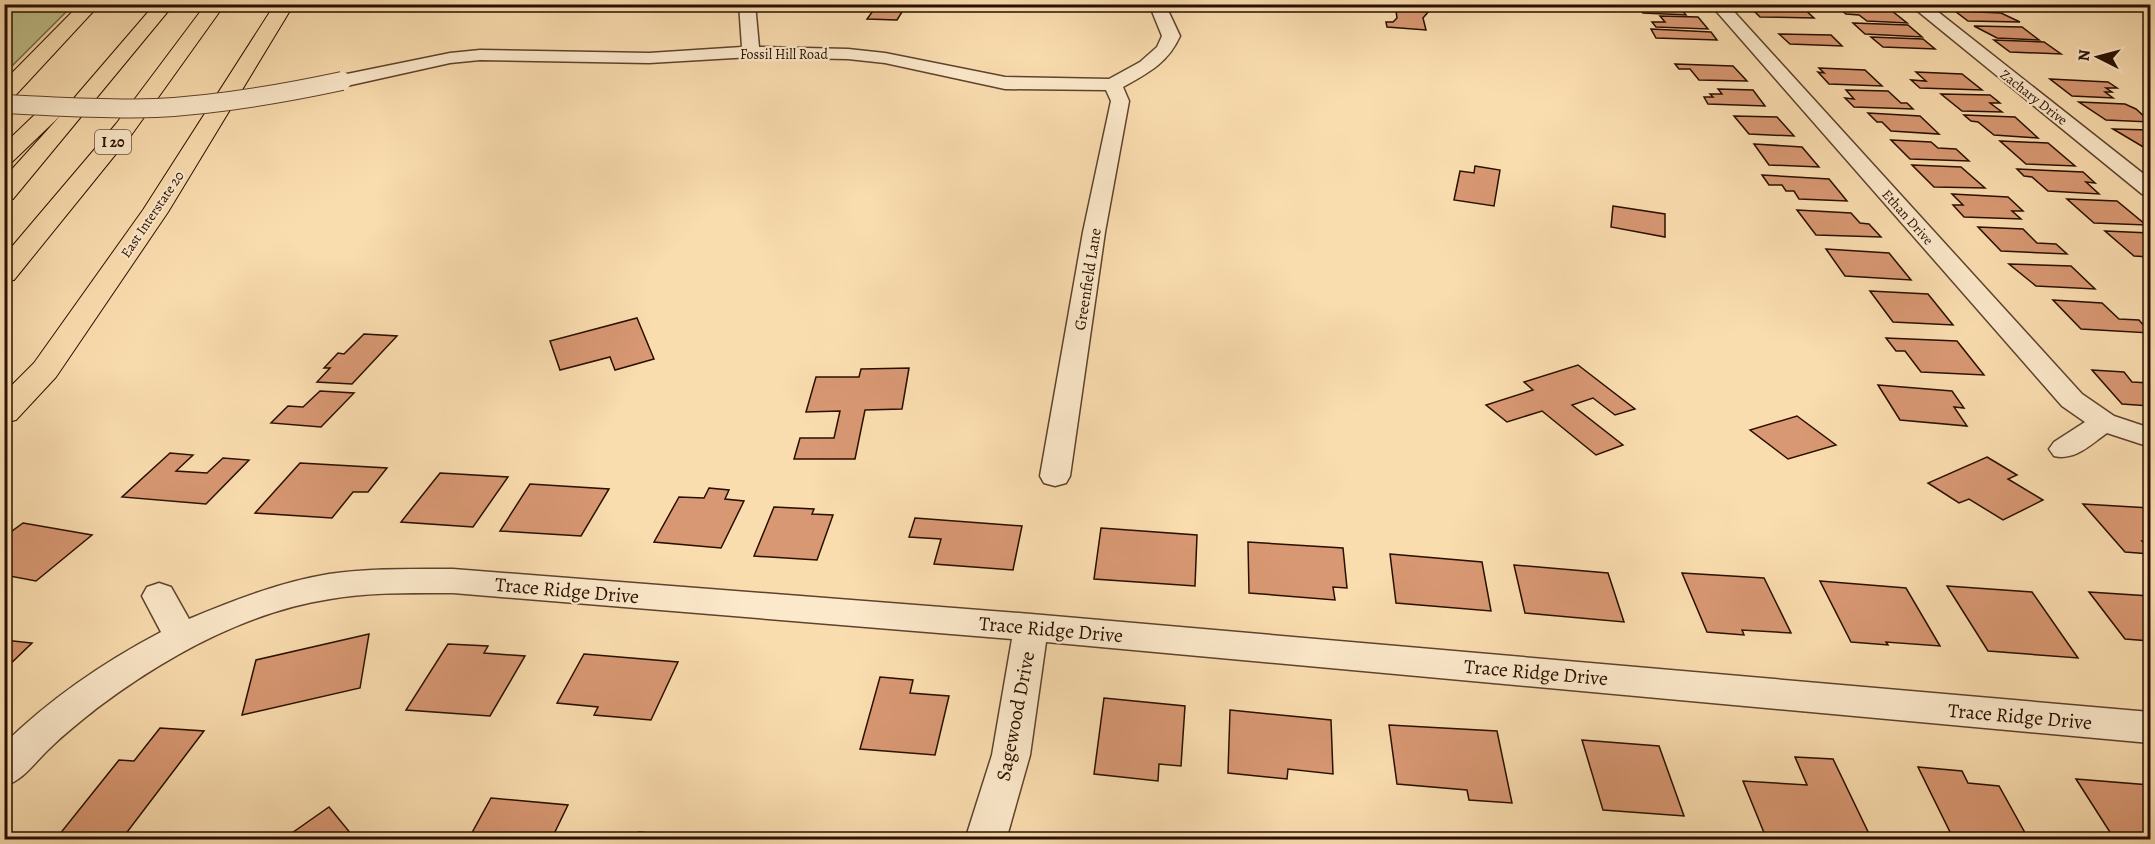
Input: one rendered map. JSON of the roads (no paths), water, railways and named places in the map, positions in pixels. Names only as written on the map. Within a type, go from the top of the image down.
[{"type":"main road","points":[[4,94],[91,4]]},
{"type":"main road","points":[[4,194],[114,67],[165,4]]},
{"type":"main road","name":"I 20","points":[[4,274],[124,129],[216,4]]},
{"type":"main road","name":"East Interstate 20","points":[[4,413],[45,370],[155,212],[285,4]]},
{"type":"main road","points":[[4,157],[74,90],[114,67]]},
{"type":"street","points":[[747,4],[751,52]]},
{"type":"street","points":[[1113,85],[1146,66],[1165,50],[1171,36],[1157,4]]},
{"type":"street","name":"Ethan Drive","points":[[1718,4],[2072,400],[2104,422],[2151,438]]},
{"type":"street","name":"Zachary Drive","points":[[1917,4],[2151,189]]},
{"type":"street","name":"Fossil Hill Road","points":[[4,104],[126,108],[225,102],[342,81],[450,58],[480,55],[649,58],[751,52],[839,54],[885,58],[1005,83],[1113,85]]},
{"type":"street","name":"Greenfield Lane","points":[[1055,476],[1094,232],[1120,101],[1113,85]]},
{"type":"street","points":[[2064,449],[2104,422]]},
{"type":"street","name":"Trace Ridge Drive","points":[[4,770],[59,717],[112,679],[213,622],[253,607],[312,590],[354,584],[412,581],[453,581],[1031,627],[2151,728]]},
{"type":"street","points":[[159,596],[182,638]]},
{"type":"street","name":"Sagewood Drive","points":[[985,840],[1011,755],[1031,627]]}]
